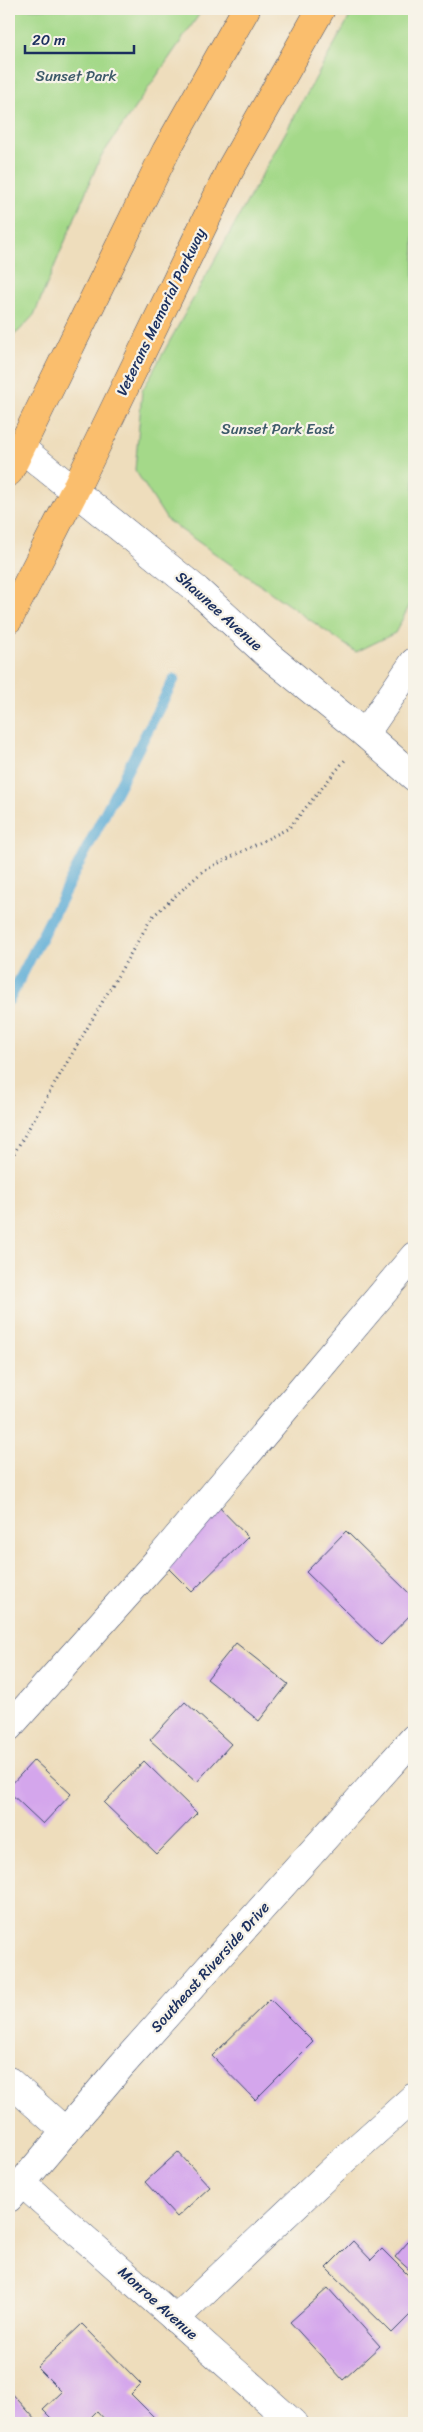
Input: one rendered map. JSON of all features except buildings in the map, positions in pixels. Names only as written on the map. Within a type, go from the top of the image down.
[{"type":"highway","points":[[9,472],[166,151],[246,9]]},
{"type":"highway","name":"Veterans Memorial Parkway","points":[[9,619],[75,490],[231,168],[321,9]]},
{"type":"street","name":"Shawnee Avenue","points":[[21,448],[197,590],[269,656],[365,734],[414,777]]},
{"type":"street","points":[[365,734],[414,662]]},
{"type":"street","points":[[9,1727],[158,1560],[414,1256]]},
{"type":"street","name":"Southeast Riverside Drive","points":[[16,2191],[121,2066],[414,1738]]},
{"type":"street","points":[[9,2081],[66,2132]]},
{"type":"street","points":[[175,2319],[337,2166],[414,2098]]},
{"type":"street","name":"Monroe Avenue","points":[[16,2191],[175,2319],[293,2423]]},
{"type":"path","points":[[9,1162],[152,917],[203,871],[289,828],[365,734]]},
{"type":"green space","name":"Sunset Park","points":[[9,9],[203,9],[100,158],[34,315],[18,332],[9,336]]},
{"type":"green space","name":"Sunset Park East","points":[[354,9],[414,9],[414,597],[395,633],[356,652],[167,520],[135,470],[142,391]]},
{"type":"waterway","points":[[9,1000],[174,679]]}]
